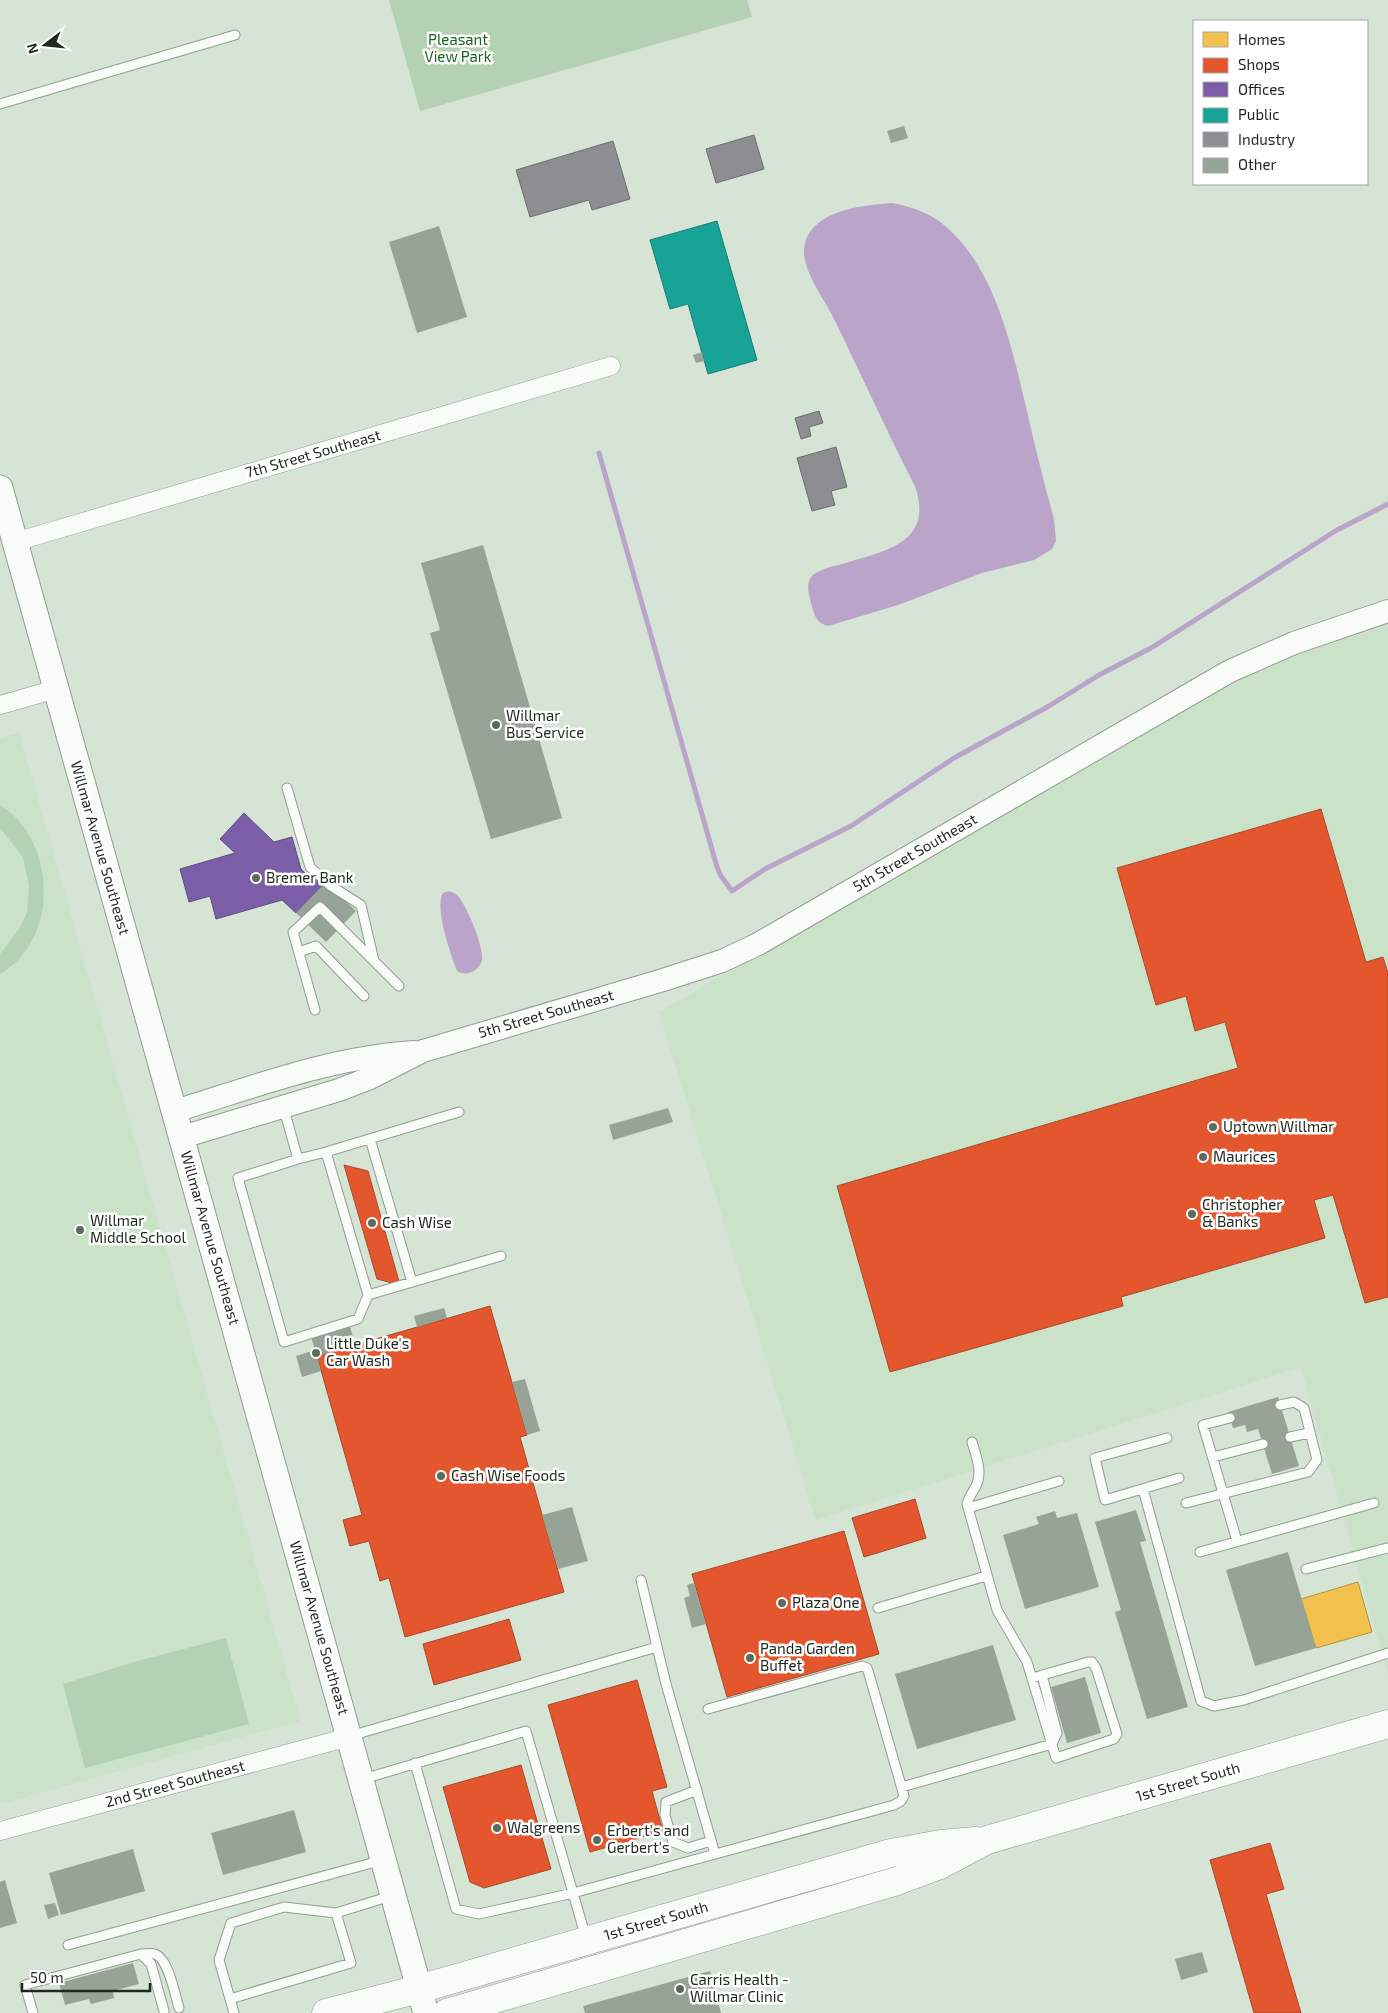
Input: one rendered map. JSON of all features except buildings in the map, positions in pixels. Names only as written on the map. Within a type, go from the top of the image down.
[{"type":"main road","name":"Willmar Avenue Southeast","points":[[0,488],[422,2001]]},
{"type":"main road","name":"1st Street South","points":[[326,2013],[422,2001],[586,1941],[890,1853],[941,1844],[988,1840],[1388,1724]]},
{"type":"main road","name":"1st Street South","points":[[448,2013],[897,1881],[940,1865],[988,1840]]},
{"type":"street","name":"7th Street Southeast","points":[[15,542],[611,366]]},
{"type":"street","name":"5th Street Southeast","points":[[182,1137],[339,1090],[370,1078],[423,1051],[663,980],[732,957],[758,944],[1230,671],[1294,643],[1388,611]]},
{"type":"street","points":[[0,705],[56,689]]},
{"type":"street","name":"5th Street Southeast","points":[[175,1111],[339,1062],[387,1053],[423,1051]]},
{"type":"street","name":"2nd Street Southeast","points":[[0,1831],[349,1737]]},
{"type":"lane","points":[[0,104],[235,35]]},
{"type":"lane","points":[[287,788],[310,868],[331,886],[361,904],[374,961]]},
{"type":"lane","points":[[315,1010],[293,932],[320,907],[399,986]]},
{"type":"lane","points":[[299,952],[316,946],[364,996]]},
{"type":"lane","points":[[283,1106],[298,1159]]},
{"type":"lane","points":[[326,1152],[368,1294],[358,1319],[284,1342],[238,1178],[459,1112]]},
{"type":"lane","points":[[370,1139],[412,1282]]},
{"type":"lane","points":[[368,1294],[501,1256]]},
{"type":"lane","points":[[1186,1503],[1308,1472],[1317,1460],[1304,1408],[1294,1402],[1280,1405]]},
{"type":"lane","points":[[1230,1418],[1203,1425],[1237,1541]]},
{"type":"lane","points":[[1290,1438],[1310,1432]]},
{"type":"lane","points":[[1167,1438],[1095,1458],[1105,1500],[1179,1478]]},
{"type":"lane","points":[[972,1442],[979,1475],[977,1485],[969,1496],[967,1504],[986,1576],[997,1610],[1026,1662],[1056,1758],[1110,1742],[1114,1739],[1116,1734],[1096,1668],[1092,1662],[1032,1678]]},
{"type":"lane","points":[[1213,1457],[1263,1444]]},
{"type":"lane","points":[[968,1508],[1060,1481]]},
{"type":"lane","points":[[1142,1489],[1201,1701],[1214,1706],[1244,1700],[1388,1653]]},
{"type":"lane","points":[[1200,1552],[1374,1503]]},
{"type":"lane","points":[[1306,1569],[1387,1548]]},
{"type":"lane","points":[[878,1608],[986,1576]]},
{"type":"lane","points":[[641,1580],[657,1647],[714,1854]]},
{"type":"lane","points":[[349,1737],[657,1647]]},
{"type":"lane","points":[[415,1764],[456,1909],[479,1914],[573,1894],[902,1801],[904,1796],[902,1787],[867,1668],[862,1666],[708,1709]]},
{"type":"lane","points":[[902,1787],[1052,1744],[1057,1733],[1042,1675]]},
{"type":"lane","points":[[361,1779],[526,1731],[586,1941]]},
{"type":"lane","points":[[697,1790],[666,1802],[664,1814],[673,1842],[688,1848],[711,1842]]},
{"type":"lane","points":[[68,1945],[383,1860]]},
{"type":"lane","points":[[234,2013],[218,1960],[231,1923],[284,1908],[336,1913],[393,1895]]},
{"type":"lane","points":[[230,1999],[351,1964],[336,1913]]},
{"type":"lane","points":[[32,2013],[25,1985],[141,1954],[152,1953],[158,1955],[166,1965],[179,2008]]},
{"type":"lane","points":[[141,1954],[151,1964],[164,2012]]},
{"type":"shaded area","points":[[892,203],[920,211],[944,225],[962,243],[977,263],[989,286],[1008,336],[1015,362],[1054,519],[1056,541],[1052,549],[1034,560],[982,573],[898,605],[828,626],[815,617],[808,588],[811,577],[824,569],[872,555],[901,542],[911,533],[918,521],[919,506],[915,486],[831,313],[810,276],[804,251],[807,237],[814,228],[822,220],[833,214],[857,207]]},
{"type":"shaded area","points":[[1388,626],[1388,1674],[1301,1367],[816,1520],[659,1012],[1275,658]]},
{"type":"shaded area","name":"Willmar Middle School","points":[[19,733],[300,1721],[0,1804],[0,738]]},
{"type":"shaded area","points":[[449,891],[456,894],[460,899],[473,924],[479,942],[482,961],[470,973],[457,971],[444,931],[441,900],[443,893]]},
{"type":"green space","name":"Pleasant View Park","points":[[389,0],[747,0],[752,17],[420,111]]},
{"type":"green space","points":[[0,805],[19,821],[32,841],[41,865],[44,890],[41,915],[33,938],[20,958],[0,974],[0,954],[19,929],[27,913],[29,886],[23,857],[0,828]]},
{"type":"green space","points":[[226,1638],[249,1724],[85,1768],[63,1684],[134,1662]]},
{"type":"waterway","points":[[599,453],[717,867],[732,891],[765,869],[851,826],[954,758],[1049,706],[1099,675],[1151,648],[1337,530],[1388,504]]},
{"type":"place","name":"Willmar Bus Service","points":[[496,725]]},
{"type":"place","name":"Bremer Bank","points":[[256,878]]},
{"type":"place","name":"Uptown Willmar","points":[[1213,1127]]},
{"type":"place","name":"Maurices","points":[[1203,1157]]},
{"type":"place","name":"Christopher & Banks","points":[[1192,1214]]},
{"type":"place","name":"Cash Wise","points":[[372,1223]]},
{"type":"place","name":"Willmar Middle School","points":[[80,1230]]},
{"type":"place","name":"Little Duke's Car Wash","points":[[316,1353]]},
{"type":"place","name":"Cash Wise Foods","points":[[441,1476]]},
{"type":"place","name":"Plaza One","points":[[782,1603]]},
{"type":"place","name":"Panda Garden Buffet","points":[[750,1658]]},
{"type":"place","name":"Walgreens","points":[[497,1828]]},
{"type":"place","name":"Erbert's and Gerbert's","points":[[597,1840]]},
{"type":"place","name":"Carris Health - Willmar Clinic","points":[[680,1989]]}]
